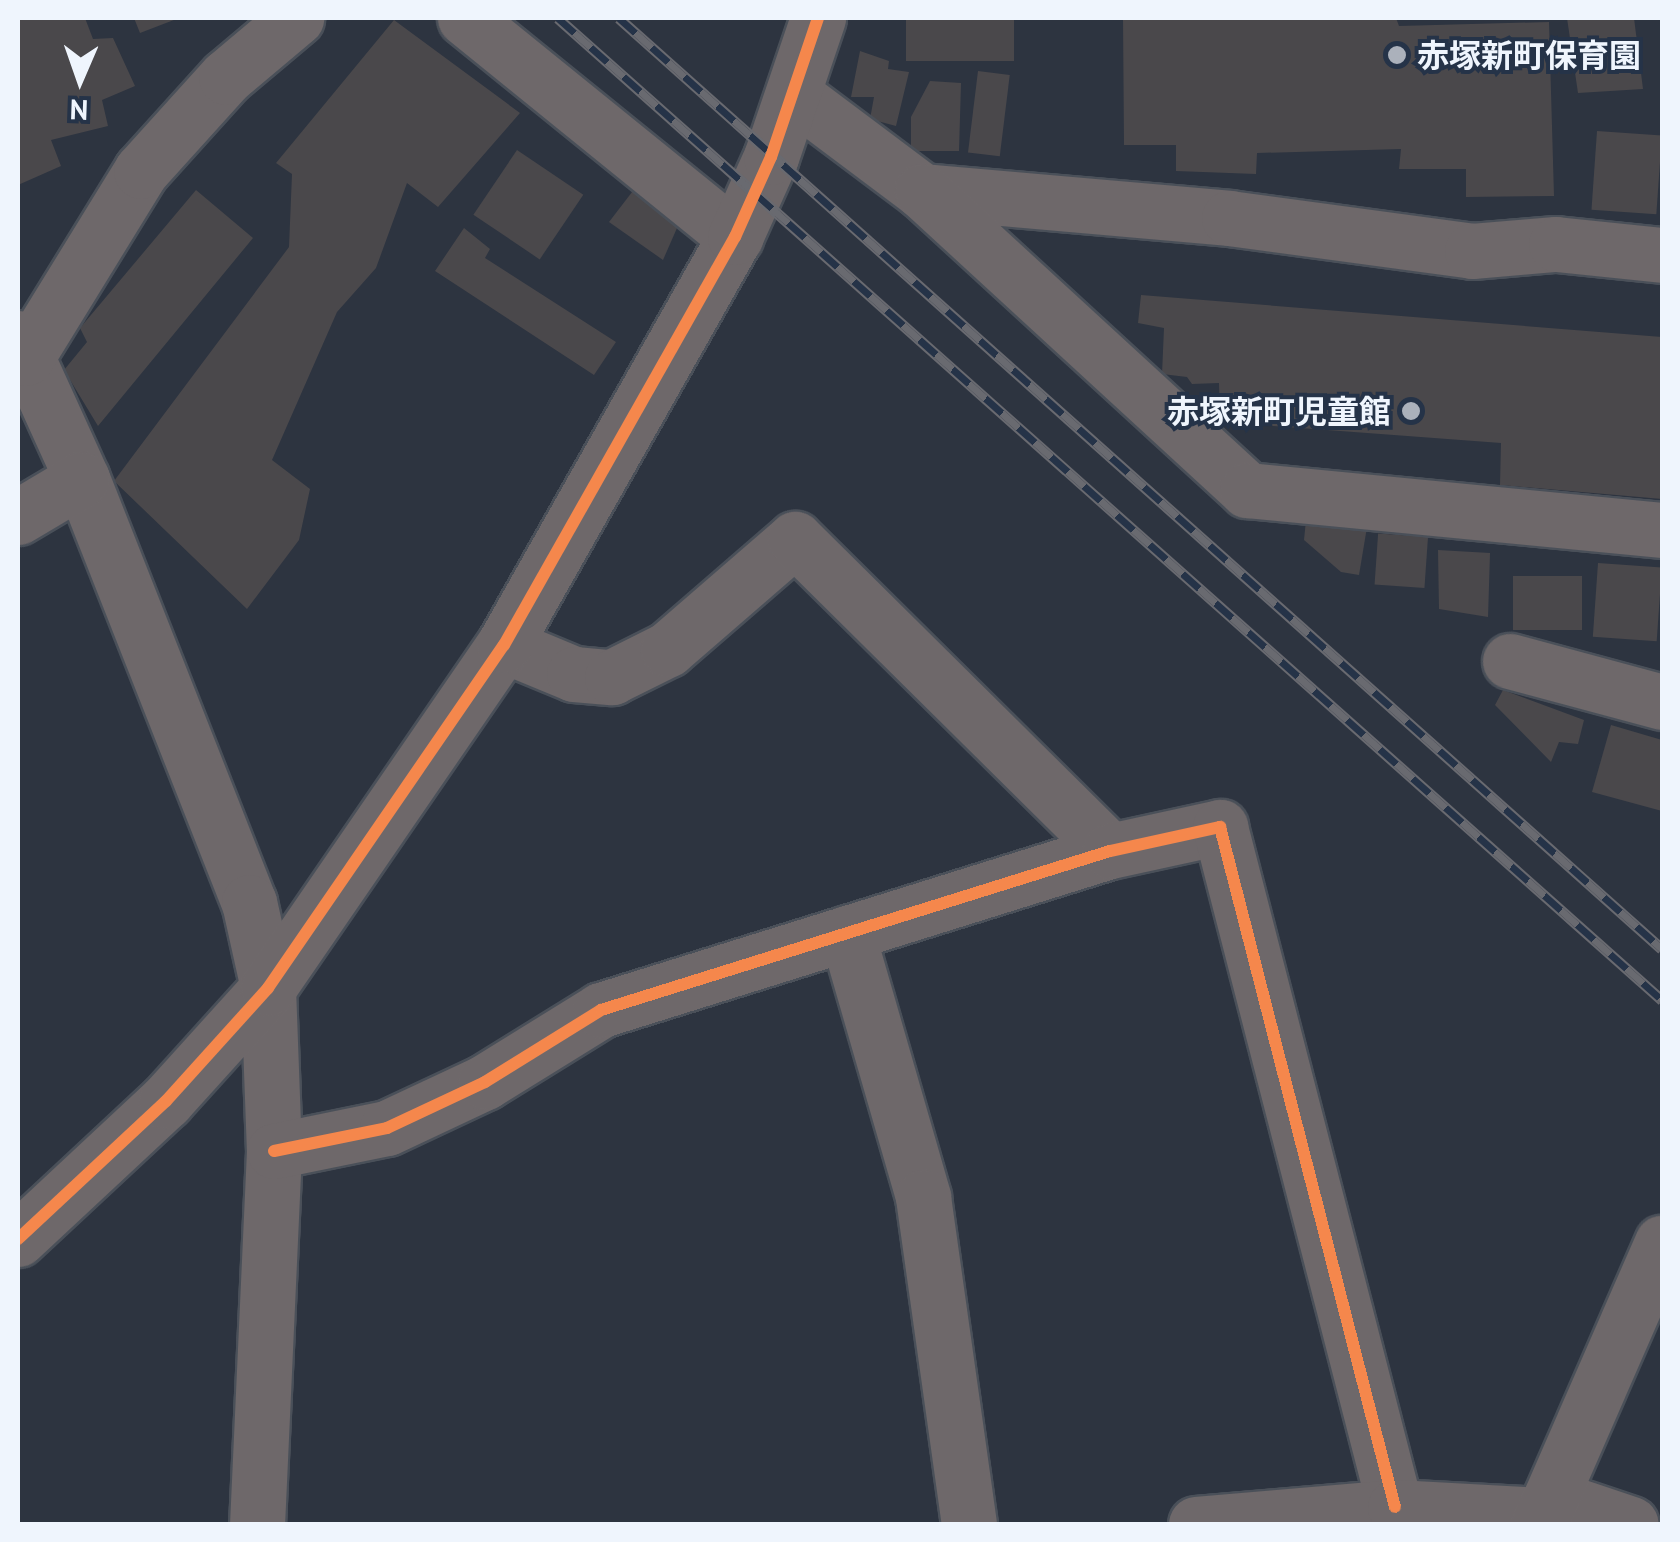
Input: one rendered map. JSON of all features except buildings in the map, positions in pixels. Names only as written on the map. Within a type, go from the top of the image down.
[{"type":"street","points":[[257,1524],[274,1151],[268,988],[249,902],[82,480],[22,348],[141,171],[226,77],[296,18]]},
{"type":"street","points":[[465,18],[735,237]]},
{"type":"street","points":[[18,1239],[166,1101],[268,988],[504,645],[735,237],[794,95],[817,18]]},
{"type":"street","points":[[794,95],[922,191],[1248,490],[1662,530]]},
{"type":"street","points":[[922,191],[1229,218],[1472,252],[1556,244],[1662,255]]},
{"type":"street","points":[[18,517],[82,480]]},
{"type":"street","points":[[504,645],[574,674],[612,676],[668,649],[795,539],[1110,852]]},
{"type":"street","points":[[1510,661],[1662,702]]},
{"type":"street","points":[[274,1151],[387,1128],[485,1082],[601,1010],[1110,852],[1220,827],[1394,1507]]},
{"type":"street","points":[[847,933],[923,1197],[969,1524]]},
{"type":"street","points":[[1544,1512],[1662,1243]]},
{"type":"street","points":[[1196,1524],[1394,1507],[1544,1512],[1631,1524]]},
{"type":"railway","points":[[558,18],[1662,1000]]},
{"type":"railway","points":[[619,18],[1662,949]]},
{"type":"cycle path","points":[[18,1239],[166,1101],[268,988],[504,645],[735,237],[771,157],[818,18]]},
{"type":"cycle path","points":[[274,1151],[387,1128],[485,1082],[601,1010],[1110,851],[1220,827],[1395,1507]]},
{"type":"place","name":"赤塚新町保育園","points":[[1397,55]]},
{"type":"place","name":"赤塚新町児童館","points":[[1411,411]]}]
